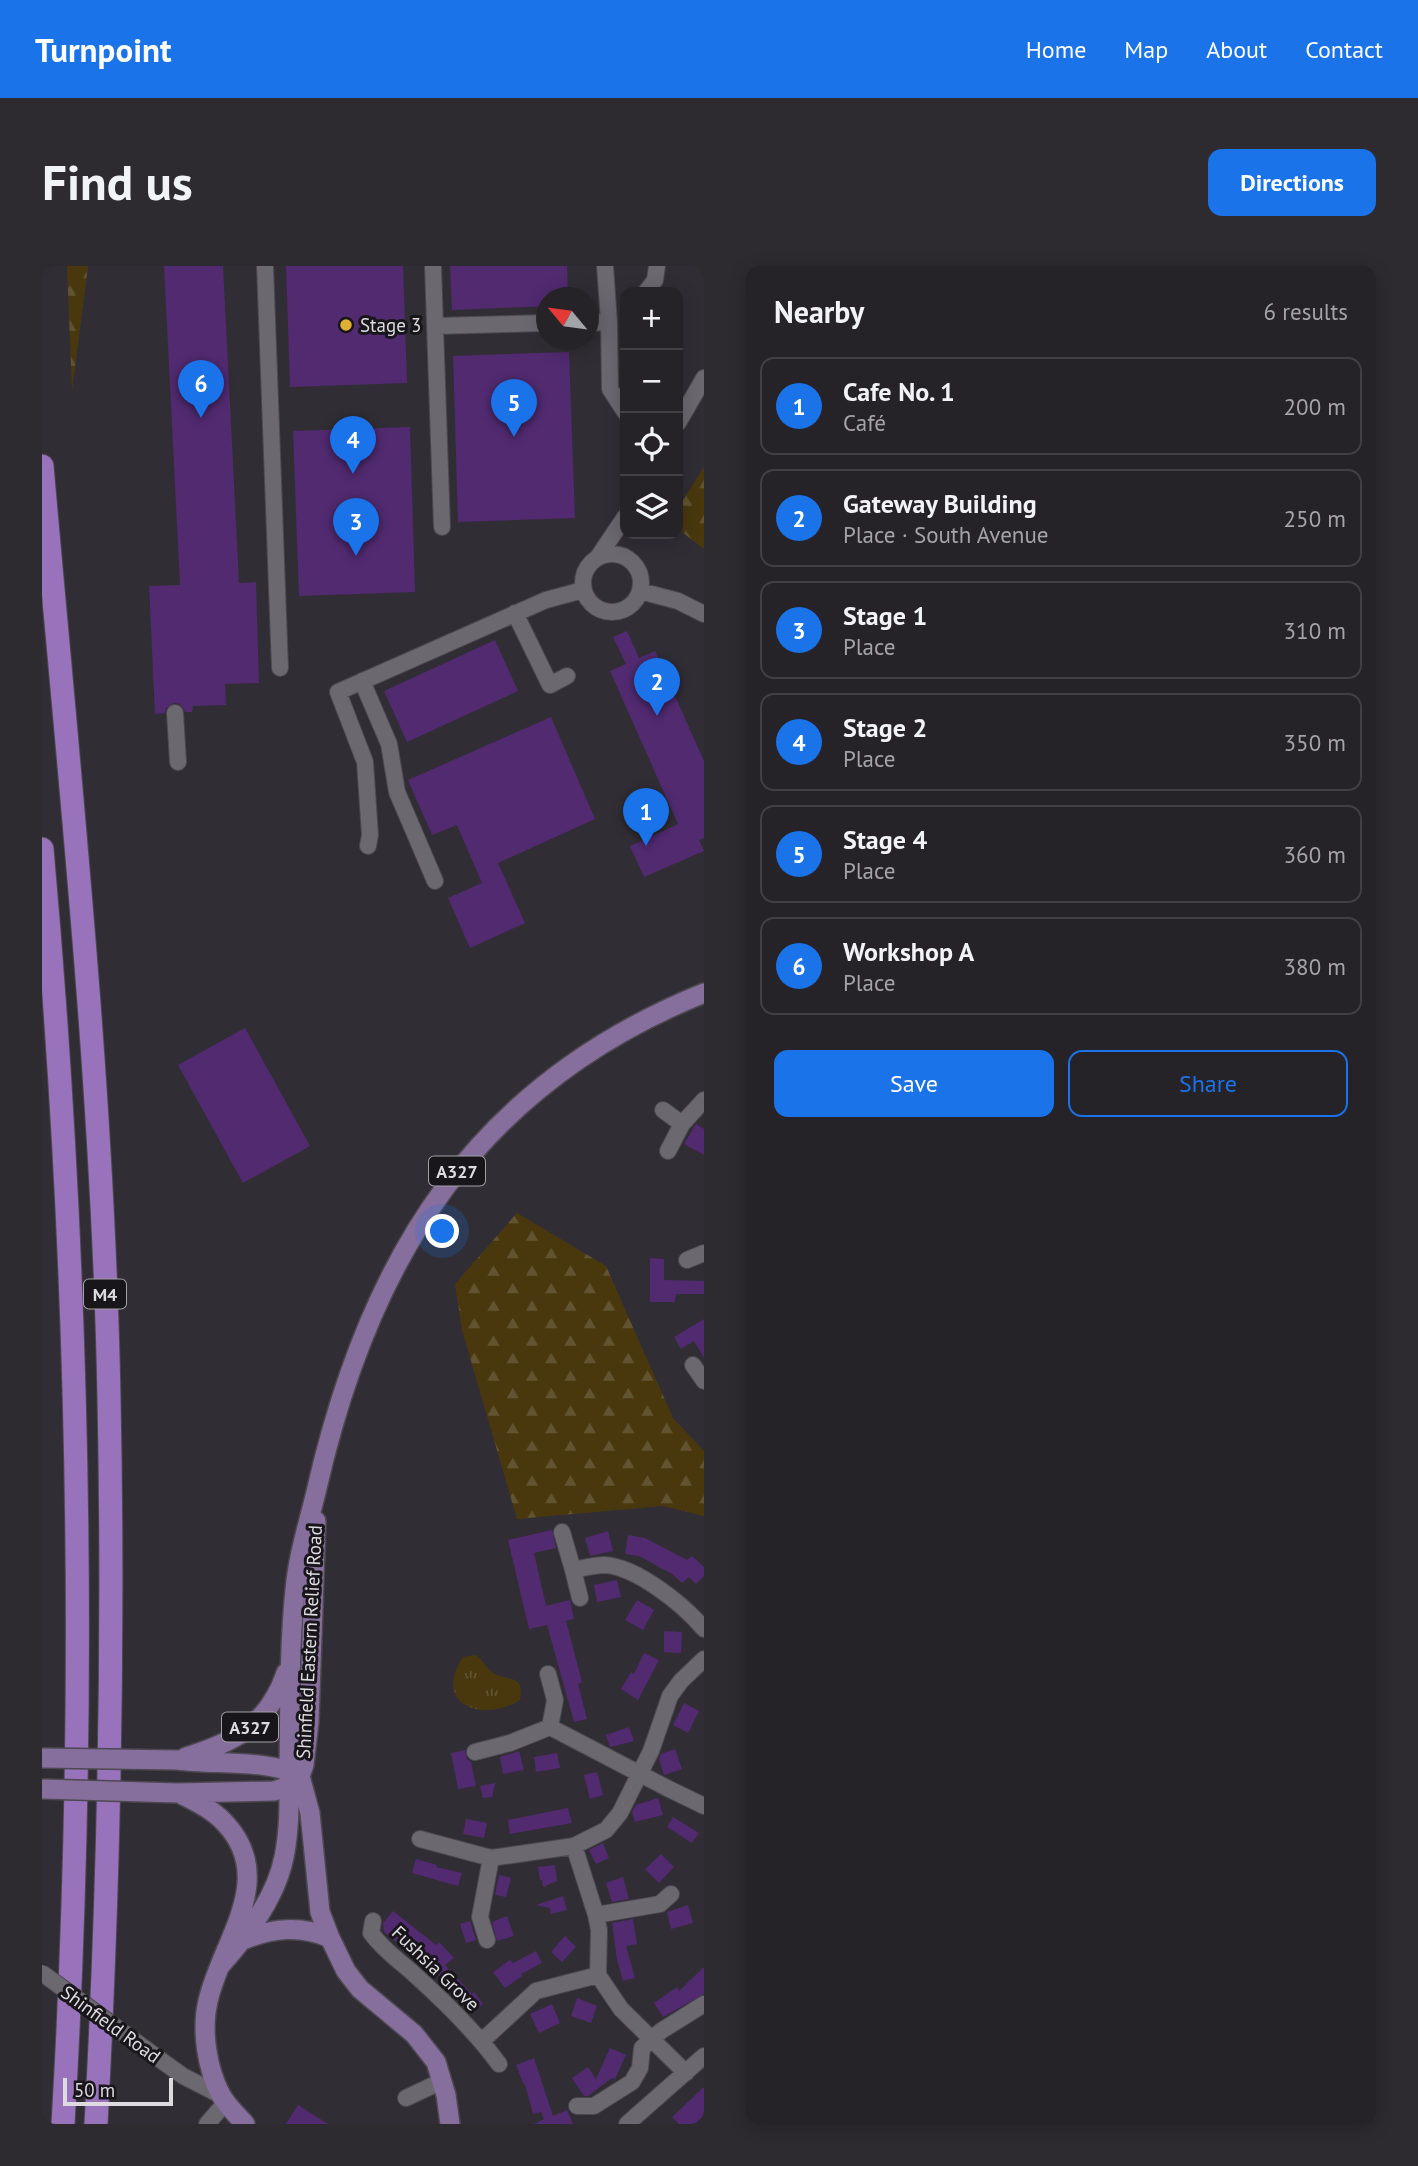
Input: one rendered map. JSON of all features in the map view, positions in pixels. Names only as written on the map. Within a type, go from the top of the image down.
[{"type":"highway","name":"M4","points":[[42,466],[81,913],[100,1180],[109,1396],[110,1647],[103,1996],[96,2124]]},
{"type":"highway","name":"M4","points":[[42,849],[66,1161],[75,1394],[78,1639],[71,1982],[63,2124]]},
{"type":"main road","name":"Shinfield Eastern Relief Road","points":[[293,1777],[291,1660],[295,1588],[303,1538],[339,1401],[374,1308],[398,1261],[424,1218],[462,1165],[520,1104],[578,1059],[629,1027],[704,993]]},
{"type":"main road","name":"Shinfield Eastern Relief Road","points":[[42,1789],[178,1793],[274,1791],[293,1777],[307,1755],[316,1492]]},
{"type":"main road","name":"Shinfield Eastern Relief Road","points":[[42,1758],[178,1760],[229,1742],[269,1710],[291,1660]]},
{"type":"main road","points":[[178,1760],[276,1767],[293,1777],[310,1813],[320,1912],[330,1938],[346,1971],[360,1989],[414,2034],[436,2062],[451,2122]]},
{"type":"main road","points":[[220,1966],[243,1940],[274,1886],[284,1859],[293,1777]]},
{"type":"main road","points":[[178,1793],[223,1820],[241,1847],[247,1868],[247,1891],[239,1924],[207,2004],[205,2025],[210,2062],[224,2099]]},
{"type":"main road","points":[[243,1940],[283,1928],[312,1930],[330,1938]]},
{"type":"main road","name":"Shinfield Road","points":[[224,2099],[246,2124]]},
{"type":"street","points":[[265,266],[280,668]]},
{"type":"street","points":[[433,266],[442,527]]},
{"type":"street","points":[[605,266],[610,322],[610,389],[620,404]]},
{"type":"street","points":[[649,287],[657,266]]},
{"type":"street","points":[[599,323],[610,322]]},
{"type":"street","points":[[435,326],[536,323]]},
{"type":"street","points":[[682,413],[704,378]]},
{"type":"street","points":[[598,557],[614,554],[627,558],[639,572],[640,591],[637,598],[626,608],[611,612],[597,608],[583,590],[585,571],[620,525]]},
{"type":"street","points":[[626,539],[627,558]]},
{"type":"street","points":[[368,846],[370,835],[365,761],[338,692],[546,600],[583,590]]},
{"type":"street","points":[[640,591],[678,601],[704,614]]},
{"type":"street","points":[[515,613],[550,685],[567,676]]},
{"type":"street","points":[[362,681],[389,744],[397,792],[435,881]]},
{"type":"street","points":[[175,713],[178,762]]},
{"type":"street","points":[[668,1151],[682,1124],[704,1100]]},
{"type":"street","points":[[663,1110],[682,1124]]},
{"type":"street","points":[[687,1261],[704,1253]]},
{"type":"street","points":[[693,1365],[703,1380]]},
{"type":"street","points":[[562,1532],[580,1598]]},
{"type":"street","points":[[573,1570],[603,1565],[618,1567],[671,1597],[692,1614],[704,1629]]},
{"type":"street","points":[[420,1839],[491,1858],[574,1846],[606,1830],[620,1813],[651,1751],[670,1696],[704,1659]]},
{"type":"street","points":[[548,1674],[555,1700],[550,1727]]},
{"type":"street","points":[[475,1752],[510,1743],[550,1727],[704,1805]]},
{"type":"street","points":[[574,1846],[599,1930],[598,1975],[621,2009],[686,2073]]},
{"type":"street","points":[[487,1940],[480,1917],[491,1858]]},
{"type":"street","points":[[596,1915],[660,1904],[671,1894]]},
{"type":"street","name":"Fushsia Grove","points":[[373,1921],[371,1933],[383,1950],[430,1988],[482,2041],[499,2064]]},
{"type":"street","name":"Shinfield Road","points":[[42,1973],[158,2059],[224,2099]]},
{"type":"street","name":"Fushsia Grove","points":[[482,2041],[536,1991],[598,1975]]},
{"type":"street","points":[[577,2106],[594,2106],[632,2082],[640,2068],[642,2048],[704,2004]]},
{"type":"street","points":[[627,2124],[704,2056]]},
{"type":"street","points":[[405,2098],[442,2081]]},
{"type":"street","points":[[207,2124],[224,2099]]},
{"type":"green space","points":[[67,266],[88,266],[72,391]]},
{"type":"green space","points":[[704,467],[704,549],[683,533],[683,500]]},
{"type":"green space","points":[[517,1213],[606,1266],[673,1418],[704,1451],[704,1516],[663,1506],[517,1519],[462,1330],[455,1284]]},
{"type":"green space","points":[[476,1655],[492,1672],[520,1685],[520,1700],[492,1710],[466,1706],[458,1698],[453,1688],[455,1674],[463,1657]]},
{"type":"building","points":[[164,266],[223,266],[239,583],[256,582],[259,683],[225,684],[226,705],[193,706],[192,712],[185,712],[180,704],[174,703],[166,708],[165,713],[155,714],[149,586],[180,585]]},
{"type":"building","name":"Stage 3","points":[[286,266],[403,266],[407,383],[290,387]]},
{"type":"building","points":[[450,266],[567,266],[568,287],[536,287],[536,306],[452,310]]},
{"type":"building","points":[[569,352],[575,518],[458,522],[453,356]]},
{"type":"building","points":[[410,427],[415,592],[299,596],[293,431]]},
{"type":"building","points":[[627,631],[639,658],[655,651],[704,761],[704,838],[699,840],[704,851],[644,877],[630,846],[678,824],[610,671],[626,664],[613,637]]},
{"type":"building","points":[[495,640],[518,691],[407,742],[384,691]]},
{"type":"building","points":[[551,717],[595,819],[498,863],[525,923],[470,948],[448,898],[482,883],[457,825],[432,835],[408,780]]},
{"type":"building","points":[[245,1028],[310,1146],[243,1183],[178,1065]]},
{"type":"building","points":[[696,1124],[704,1129],[704,1155],[684,1144]]},
{"type":"building","points":[[650,1258],[664,1259],[664,1280],[704,1281],[704,1294],[676,1294],[675,1302],[650,1302]]},
{"type":"building","points":[[704,1319],[704,1358],[694,1341],[681,1349],[674,1337]]},
{"type":"building","points":[[552,1530],[556,1548],[534,1553],[546,1606],[570,1600],[574,1619],[566,1621],[582,1682],[578,1684],[587,1719],[574,1722],[547,1625],[529,1629],[508,1540]]},
{"type":"building","points":[[608,1531],[613,1551],[590,1556],[585,1538]]},
{"type":"building","points":[[628,1535],[645,1538],[687,1560],[692,1556],[704,1567],[704,1576],[696,1584],[689,1577],[682,1583],[672,1574],[639,1556],[625,1554]]},
{"type":"building","points":[[617,1580],[621,1597],[597,1602],[594,1585]]},
{"type":"building","points":[[637,1600],[654,1610],[643,1630],[625,1620]]},
{"type":"building","points":[[664,1631],[682,1632],[681,1653],[664,1652]]},
{"type":"building","points":[[644,1653],[659,1660],[638,1700],[621,1689],[631,1672],[634,1674]]},
{"type":"building","points":[[684,1703],[699,1711],[688,1733],[673,1725]]},
{"type":"building","points":[[629,1727],[634,1741],[610,1747],[606,1735]]},
{"type":"building","points":[[675,1749],[682,1769],[664,1775],[659,1759],[661,1754]]},
{"type":"building","points":[[465,1750],[467,1759],[471,1762],[476,1786],[458,1789],[451,1753]]},
{"type":"building","points":[[519,1751],[524,1770],[503,1774],[500,1757]]},
{"type":"building","points":[[557,1753],[560,1768],[536,1772],[534,1757]]},
{"type":"building","points":[[597,1772],[603,1795],[590,1799],[584,1775]]},
{"type":"building","points":[[495,1783],[492,1797],[483,1798],[480,1786]]},
{"type":"building","points":[[658,1798],[663,1815],[635,1822],[632,1812],[636,1805]]},
{"type":"building","points":[[568,1808],[572,1823],[510,1834],[508,1820]]},
{"type":"building","points":[[673,1817],[699,1833],[692,1843],[667,1827]]},
{"type":"building","points":[[466,1819],[487,1823],[484,1838],[463,1834]]},
{"type":"building","points":[[603,1843],[609,1858],[596,1864],[589,1850]]},
{"type":"building","points":[[661,1854],[674,1867],[659,1883],[645,1869]]},
{"type":"building","points":[[416,1859],[462,1873],[458,1886],[412,1873]]},
{"type":"building","points":[[555,1865],[557,1881],[543,1887],[538,1867]]},
{"type":"building","points":[[499,1875],[511,1878],[506,1897],[495,1895]]},
{"type":"building","points":[[623,1877],[629,1899],[612,1902],[606,1883]]},
{"type":"building","points":[[563,1896],[567,1910],[551,1914],[550,1908],[536,1905]]},
{"type":"building","points":[[688,1905],[693,1923],[671,1929],[667,1912]]},
{"type":"building","points":[[393,1911],[436,1945],[439,1942],[454,1958],[445,1965],[483,2004],[473,2012],[456,1990],[454,1992],[419,1954],[416,1958],[384,1932],[383,1923]]},
{"type":"building","points":[[507,1916],[514,1936],[497,1941],[492,1922]]},
{"type":"building","points":[[633,1919],[637,1944],[626,1946],[635,1978],[623,1981],[612,1923]]},
{"type":"building","points":[[470,1921],[476,1940],[466,1943],[460,1924]]},
{"type":"building","points":[[565,1936],[576,1947],[562,1962],[551,1952]]},
{"type":"building","points":[[536,1951],[542,1963],[521,1974],[522,1976],[505,1988],[493,1972],[510,1960],[513,1963]]},
{"type":"building","points":[[704,1967],[704,1994],[663,2017],[654,2003],[677,1987],[679,1991]]},
{"type":"building","points":[[577,1998],[597,2006],[591,2023],[571,2016]]},
{"type":"building","points":[[552,2004],[560,2023],[539,2033],[530,2014]]},
{"type":"building","points":[[610,2048],[626,2055],[615,2079],[612,2078],[588,2096],[584,2096],[572,2078],[588,2067],[596,2079]]},
{"type":"building","points":[[534,2058],[553,2116],[567,2110],[573,2124],[534,2124],[544,2119],[541,2112],[533,2114],[525,2084],[516,2065]]},
{"type":"building","points":[[704,2087],[704,2115],[695,2124],[679,2124],[672,2117]]},
{"type":"building","points":[[298,2105],[328,2124],[286,2124]]},
{"type":"place","name":"Stage 3","points":[[346,325]]},
{"type":"place","name":"Workshop A","points":[[201,418]]},
{"type":"place","name":"Stage 4","points":[[514,437]]},
{"type":"place","name":"Stage 2","points":[[353,474]]},
{"type":"place","name":"Stage 1","points":[[356,556]]},
{"type":"place","name":"Gateway Building","points":[[657,716]]},
{"type":"place","name":"Cafe No. 1","points":[[646,846]]}]
